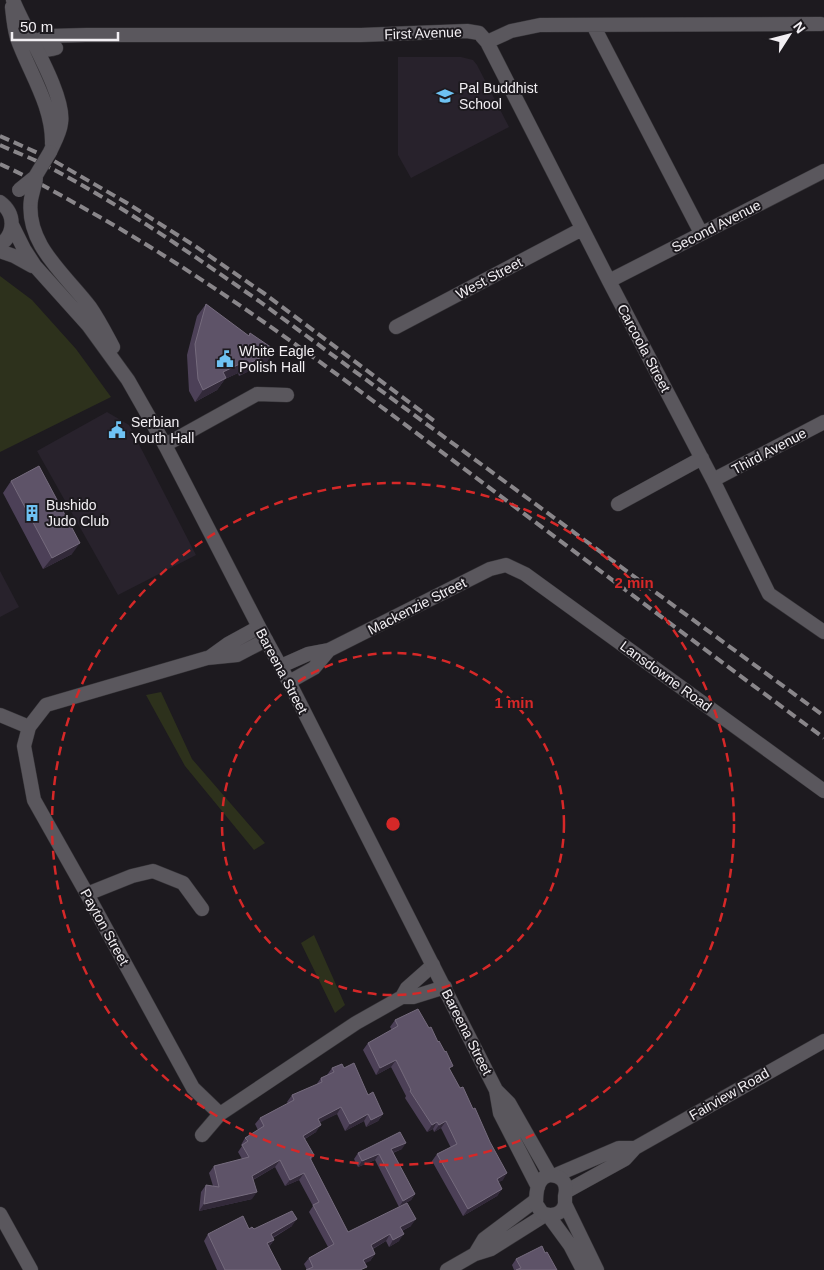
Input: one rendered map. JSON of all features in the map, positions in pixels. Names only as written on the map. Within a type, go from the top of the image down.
[{"type":"street","points":[[12,0],[16,36],[46,108],[51,126],[52,142],[50,152]]},
{"type":"street","points":[[0,245],[9,236],[12,223],[25,195],[50,152],[62,123],[61,111],[46,69],[12,0]]},
{"type":"street","points":[[13,17],[26,35],[42,49],[56,48]]},
{"type":"street","points":[[487,42],[511,31],[551,24],[821,24]]},
{"type":"street","points":[[593,25],[701,233]]},
{"type":"street","name":"First Avenue","points":[[33,42],[50,36],[77,35],[362,35],[467,31],[479,33],[487,42]]},
{"type":"street","points":[[46,69],[48,57],[56,48],[66,39],[77,35]]},
{"type":"street","points":[[33,42],[30,50],[36,73],[35,83]]},
{"type":"street","name":"Carcoola Street","points":[[487,42],[702,458],[769,594],[824,632]]},
{"type":"street","name":"Second Avenue","points":[[609,281],[824,171]]},
{"type":"street","points":[[0,198],[25,195]]},
{"type":"street","points":[[25,195],[39,243],[97,319],[134,390]]},
{"type":"street","name":"Bareena Street","points":[[0,202],[8,211],[24,250],[39,271],[88,324],[134,390],[165,445],[281,666],[445,987],[496,1090],[500,1113],[537,1193]]},
{"type":"street","name":"West Street","points":[[396,327],[582,229]]},
{"type":"street","name":"Bareena Street","points":[[0,251],[21,259],[39,271]]},
{"type":"street","points":[[165,445],[257,394],[287,395]]},
{"type":"street","name":"Third Avenue","points":[[713,480],[824,422]]},
{"type":"street","points":[[618,504],[702,458]]},
{"type":"street","name":"Mackenzie Street","points":[[281,666],[308,654],[330,650],[490,569],[506,565]]},
{"type":"street","name":"Lansdowne Road","points":[[506,565],[525,574],[824,791]]},
{"type":"street","name":"Payton Street","points":[[207,658],[259,627]]},
{"type":"street","name":"Payton Street","points":[[220,1114],[193,1088],[34,800],[24,746],[29,727],[46,705],[207,658],[237,655],[266,640]]},
{"type":"street","name":"Mackenzie Street","points":[[289,682],[314,668],[330,650]]},
{"type":"street","points":[[0,715],[29,727]]},
{"type":"street","points":[[87,894],[132,876],[153,871],[183,883],[202,909]]},
{"type":"street","points":[[402,997],[407,988],[433,965]]},
{"type":"street","points":[[202,1135],[220,1114],[356,1023],[402,997],[413,997],[445,987]]},
{"type":"street","name":"Fairview Road","points":[[566,1197],[625,1159],[635,1148],[824,1040]]},
{"type":"street","name":"Bareena Street","points":[[496,1090],[509,1103],[553,1175]]},
{"type":"street","name":"Fairview Road","points":[[553,1175],[619,1148],[635,1148]]},
{"type":"street","points":[[583,1270],[570,1245],[538,1208],[537,1193],[540,1180],[544,1176],[553,1175],[565,1182],[566,1197],[597,1270]]},
{"type":"street","points":[[475,1254],[484,1239],[537,1193]]},
{"type":"street","points":[[447,1270],[475,1254],[492,1249],[546,1215],[559,1213],[566,1197]]},
{"type":"street","points":[[0,1214],[31,1270]]},
{"type":"shaded area","name":"Pal Buddhist School","points":[[398,57],[461,57],[473,60],[509,127],[411,178],[398,155]]},
{"type":"shaded area","points":[[107,412],[129,425],[196,555],[118,595],[37,451]]},
{"type":"shaded area","points":[[0,571],[19,607],[0,617]]},
{"type":"green space","points":[[0,276],[32,300],[76,349],[111,397],[0,452]]},
{"type":"green space","points":[[161,692],[192,759],[265,843],[254,850],[185,766],[146,695]]},
{"type":"green space","points":[[314,935],[345,1005],[335,1013],[301,943]]},
{"type":"building","name":"White Eagle Polish Hall","points":[[206,304],[249,336],[250,333],[275,350],[248,364],[246,361],[223,372],[226,378],[203,390],[198,379],[195,344]]},
{"type":"building","points":[[39,466],[80,543],[52,558],[11,481]]},
{"type":"building","points":[[418,1009],[429,1028],[431,1027],[438,1042],[446,1051],[453,1066],[449,1068],[460,1088],[463,1087],[473,1109],[475,1108],[490,1142],[507,1173],[497,1179],[502,1189],[468,1209],[437,1154],[457,1144],[446,1121],[439,1125],[437,1122],[432,1125],[410,1091],[396,1060],[380,1068],[368,1043],[398,1026],[395,1020]]},
{"type":"building","points":[[354,1063],[368,1095],[373,1092],[383,1114],[371,1120],[368,1114],[350,1124],[341,1107],[318,1119],[321,1125],[303,1136],[314,1155],[310,1158],[348,1232],[407,1203],[416,1219],[400,1227],[404,1234],[393,1240],[390,1234],[371,1245],[375,1254],[363,1260],[367,1267],[360,1270],[306,1270],[313,1267],[309,1258],[334,1244],[313,1205],[319,1202],[304,1173],[290,1180],[280,1160],[252,1176],[257,1192],[204,1204],[206,1185],[219,1187],[214,1166],[249,1157],[242,1145],[248,1141],[245,1138],[264,1126],[260,1118],[294,1100],[292,1095],[322,1082],[321,1078],[334,1072],[332,1068],[342,1064],[344,1068]]},
{"type":"building","points":[[400,1132],[406,1143],[391,1149],[415,1194],[403,1201],[379,1154],[362,1161],[358,1153]]},
{"type":"building","points":[[292,1211],[297,1219],[271,1234],[274,1240],[267,1243],[281,1270],[225,1270],[208,1234],[243,1216],[249,1229],[252,1227],[254,1229]]},
{"type":"building","points":[[542,1246],[557,1270],[516,1270],[521,1268],[516,1259]]},
{"type":"railway","points":[[0,136],[49,158],[127,203],[195,246],[265,294],[437,423]]},
{"type":"railway","points":[[0,145],[45,165],[100,196],[259,301],[824,716]]},
{"type":"railway","points":[[0,164],[130,234],[209,284],[399,420],[824,738]]},
{"type":"place","name":"Pal Buddhist School","points":[[445,96]]},
{"type":"place","name":"White Eagle Polish Hall","points":[[225,359]]},
{"type":"place","name":"Serbian Youth Hall","points":[[117,430]]},
{"type":"place","name":"Bushido Judo Club","points":[[32,513]]}]
